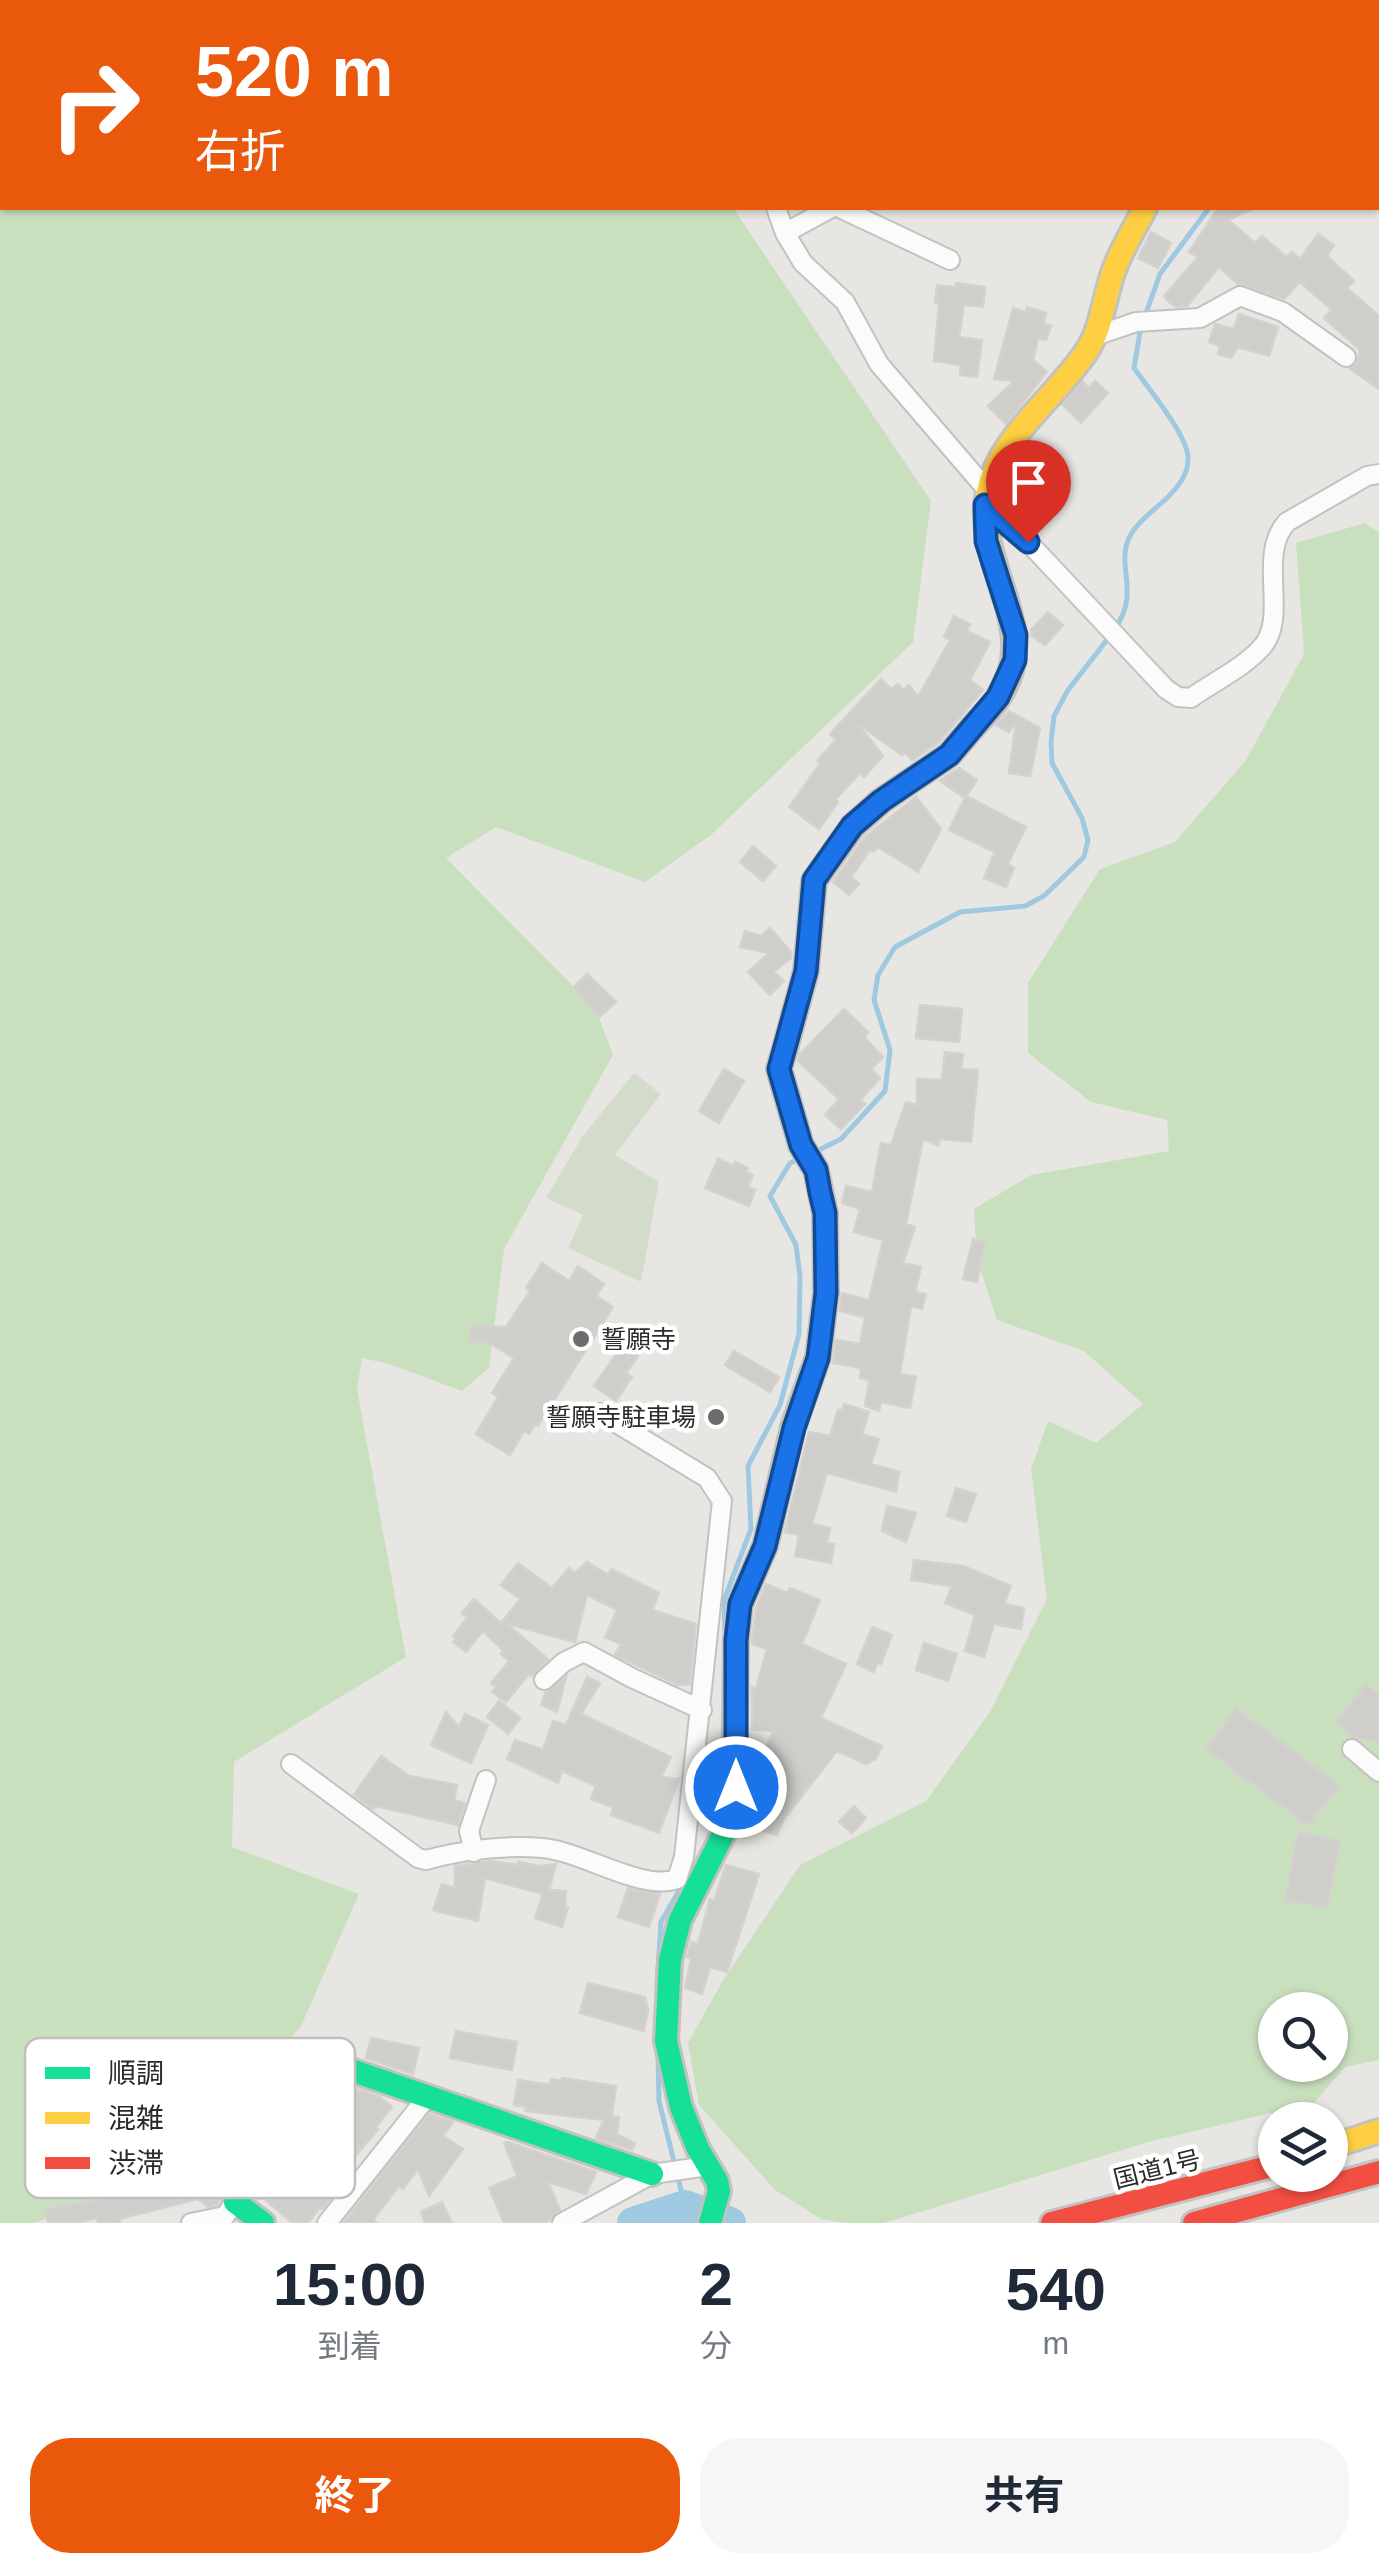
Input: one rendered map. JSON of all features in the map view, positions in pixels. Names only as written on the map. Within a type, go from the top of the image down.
[{"type":"main road","points":[[710,2223],[719,2191],[681,2108],[666,2040],[670,1960],[680,1920],[729,1823],[736,1787],[736,1640],[740,1604],[765,1546],[794,1428],[818,1358],[826,1293],[825,1213],[816,1170],[801,1145],[779,1069],[806,971],[814,880],[852,826],[881,801],[949,755],[998,697],[1015,660],[1016,635],[986,541],[986,498],[1006,453],[1095,336],[1115,267],[1144,210]]},
{"type":"main road","points":[[355,2071],[652,2174]]},
{"type":"main road","points":[[1348,2144],[1379,2131]]},
{"type":"main road","points":[[1348,2148],[1379,2142]]},
{"type":"main road","name":"国道1号","points":[[1052,2223],[1258,2171]]},
{"type":"main road","points":[[1194,2223],[1379,2172]]},
{"type":"main road","points":[[1224,2223],[1379,2186]]},
{"type":"main road","points":[[238,2198],[235,2202],[263,2223]]},
{"type":"street","points":[[777,210],[803,262],[845,302],[879,364],[986,498],[1166,689],[1178,697],[1191,698],[1262,648],[1272,632],[1274,544],[1279,530],[1367,476],[1379,474]]},
{"type":"street","points":[[785,233],[828,210]]},
{"type":"street","points":[[844,210],[950,260]]},
{"type":"street","points":[[1095,336],[1144,322],[1200,318],[1240,296],[1283,312],[1346,358]]},
{"type":"street","points":[[600,1413],[707,1478],[722,1501],[684,1857],[677,1879]]},
{"type":"street","points":[[544,1680],[564,1662],[584,1652],[632,1678],[702,1705],[736,1697]]},
{"type":"street","points":[[1352,1749],[1379,1772]]},
{"type":"street","points":[[291,1764],[418,1858],[543,1848],[582,1856],[659,1882],[677,1879]]},
{"type":"street","points":[[474,1852],[470,1831],[486,1780]]},
{"type":"street","points":[[677,1879],[692,1899]]},
{"type":"street","points":[[355,2187],[428,2096]]},
{"type":"street","points":[[562,2223],[652,2174],[708,2166]]},
{"type":"street","points":[[326,2223],[346,2198]]},
{"type":"street","points":[[191,2223],[225,2216],[235,2202]]},
{"type":"green space","points":[[0,210],[734,210],[931,501],[913,642],[711,835],[645,882],[496,827],[446,858],[596,1009],[613,1055],[504,1249],[489,1368],[462,1391],[362,1358],[357,1389],[406,1657],[234,1762],[232,1847],[359,1894],[301,2026],[291,2038],[25,2038],[25,2198],[111,2198],[34,2223],[0,2223]]},
{"type":"green space","points":[[1365,523],[1379,532],[1379,2060],[1348,2066],[1348,1992],[1258,1992],[1258,2082],[1332,2082],[1315,2102],[1258,2102],[1258,2116],[1152,2141],[884,2223],[821,2219],[775,2190],[699,2105],[688,2043],[722,1982],[800,1865],[926,1801],[990,1712],[1047,1599],[1031,1469],[1048,1421],[1096,1443],[1143,1404],[1084,1351],[997,1320],[977,1259],[974,1209],[1031,1175],[1169,1151],[1167,1120],[1091,1102],[1028,1053],[1028,983],[1100,869],[1175,842],[1246,760],[1304,654],[1296,543]]},
{"type":"green space","points":[[634,1073],[661,1094],[615,1155],[659,1182],[641,1282],[568,1248],[583,1215],[546,1198],[582,1137]]},
{"type":"building","points":[[1217,210],[1250,210],[1228,220],[1255,243],[1262,236],[1287,257],[1292,252],[1300,259],[1318,234],[1334,245],[1327,256],[1354,281],[1347,288],[1379,316],[1379,389],[1350,369],[1357,363],[1360,350],[1324,318],[1332,310],[1300,282],[1284,299],[1238,284],[1219,267],[1187,306],[1176,307],[1164,296],[1198,257],[1189,252]]},
{"type":"building","points":[[1151,232],[1171,243],[1158,268],[1138,258]]},
{"type":"building","points":[[956,283],[985,287],[983,307],[964,305],[959,337],[982,340],[977,377],[960,375],[961,365],[934,361],[937,285],[956,287]]},
{"type":"building","points":[[1027,307],[1046,313],[1043,324],[1051,326],[1046,340],[1038,338],[1033,360],[1047,372],[1006,424],[988,406],[1014,381],[994,379],[1013,308],[1026,312]]},
{"type":"building","points":[[1239,314],[1278,327],[1269,356],[1238,347],[1231,358],[1218,354],[1220,346],[1209,342],[1215,324],[1234,329]]},
{"type":"building","points":[[1082,381],[1089,388],[1095,381],[1108,393],[1081,423],[1062,404]]},
{"type":"building","points":[[1048,612],[1063,625],[1045,645],[1032,636],[1031,630]]},
{"type":"building","points":[[954,616],[970,624],[967,631],[990,642],[970,680],[983,690],[938,743],[912,760],[858,724],[883,756],[864,777],[860,773],[835,800],[838,802],[819,829],[789,807],[820,764],[817,761],[836,740],[830,734],[881,679],[891,689],[898,684],[903,690],[909,685],[918,697],[950,640],[944,637]]},
{"type":"building","points":[[1009,711],[1040,728],[1030,776],[1009,773],[1016,722],[1009,732],[996,725]]},
{"type":"building","points":[[959,768],[977,780],[965,798],[940,781]]},
{"type":"building","points":[[966,796],[1026,827],[1008,864],[1014,868],[1006,887],[984,878],[995,852],[949,830]]},
{"type":"building","points":[[916,797],[941,829],[918,872],[878,847],[874,852],[870,850],[851,877],[859,884],[849,895],[833,882],[865,837]]},
{"type":"building","points":[[753,846],[776,866],[763,881],[740,862]]},
{"type":"building","points":[[770,928],[791,952],[791,958],[774,972],[784,981],[770,995],[748,972],[769,953],[740,947],[745,931],[761,936]]},
{"type":"building","points":[[587,974],[616,1002],[598,1018],[574,987]]},
{"type":"building","points":[[920,1005],[962,1009],[959,1042],[916,1038]]},
{"type":"building","points":[[844,1009],[868,1032],[864,1037],[883,1057],[871,1069],[880,1078],[860,1100],[865,1104],[841,1129],[825,1115],[839,1099],[798,1061],[800,1054]]},
{"type":"building","points":[[945,1052],[963,1054],[961,1069],[978,1070],[971,1142],[940,1139],[938,1145],[923,1139],[906,1224],[915,1227],[903,1263],[921,1267],[915,1292],[926,1294],[922,1309],[911,1306],[900,1374],[916,1377],[910,1408],[881,1402],[879,1411],[865,1406],[869,1380],[860,1378],[861,1368],[833,1363],[836,1340],[860,1344],[865,1317],[840,1311],[842,1293],[869,1300],[883,1240],[854,1232],[860,1209],[842,1203],[846,1186],[872,1192],[881,1143],[891,1145],[906,1102],[917,1105],[917,1079],[942,1080]]},
{"type":"building","points":[[724,1069],[744,1081],[719,1123],[699,1111]]},
{"type":"building","points":[[718,1159],[733,1166],[735,1162],[753,1175],[748,1187],[755,1190],[749,1206],[705,1188]]},
{"type":"building","points":[[973,1239],[985,1242],[977,1282],[963,1279]]},
{"type":"building","points":[[542,1263],[569,1281],[578,1266],[604,1284],[596,1296],[613,1307],[538,1426],[535,1424],[529,1434],[524,1431],[510,1455],[476,1434],[498,1397],[492,1393],[514,1358],[488,1342],[470,1341],[471,1326],[506,1327],[530,1291],[526,1288]]},
{"type":"building","points":[[631,1333],[647,1344],[626,1373],[632,1377],[616,1401],[594,1386]]},
{"type":"building","points":[[734,1351],[779,1377],[770,1392],[725,1365]]},
{"type":"building","points":[[844,1404],[869,1412],[862,1434],[879,1439],[871,1464],[899,1472],[896,1492],[827,1473],[812,1524],[830,1528],[827,1543],[834,1544],[831,1563],[795,1556],[799,1535],[785,1532],[809,1432],[830,1436],[838,1410]]},
{"type":"building","points":[[956,1488],[976,1494],[966,1522],[947,1516]]},
{"type":"building","points":[[887,1506],[916,1513],[906,1542],[882,1531]]},
{"type":"building","points":[[914,1560],[963,1566],[1011,1586],[1004,1604],[1024,1608],[1021,1629],[994,1624],[984,1657],[965,1651],[975,1615],[945,1603],[952,1586],[911,1580]]},
{"type":"building","points":[[587,1562],[608,1575],[611,1569],[659,1593],[652,1610],[696,1624],[690,1684],[678,1685],[615,1655],[621,1644],[605,1637],[617,1610],[587,1595],[575,1642],[507,1624],[548,1659],[532,1676],[529,1674],[506,1702],[492,1692],[496,1687],[491,1683],[509,1661],[501,1654],[504,1651],[483,1631],[466,1652],[453,1642],[453,1636],[467,1618],[462,1613],[474,1599],[501,1623],[520,1599],[501,1585],[518,1563],[552,1588],[569,1568],[575,1573]]},
{"type":"building","points":[[766,1584],[820,1600],[802,1644],[846,1664],[821,1718],[882,1746],[876,1759],[866,1764],[837,1751],[784,1819],[777,1835],[751,1827],[768,1788],[752,1781],[773,1731],[752,1729],[752,1687],[756,1688],[767,1649],[752,1641],[756,1608]]},
{"type":"building","points":[[872,1627],[892,1635],[874,1672],[857,1664]]},
{"type":"building","points":[[924,1643],[957,1654],[948,1681],[916,1670]]},
{"type":"building","points":[[566,1677],[557,1712],[541,1705],[546,1692]]},
{"type":"building","points":[[587,1677],[600,1683],[581,1714],[671,1757],[661,1777],[679,1779],[659,1833],[611,1815],[613,1807],[591,1799],[596,1786],[562,1771],[558,1783],[507,1759],[515,1740],[543,1750],[553,1721],[566,1725]]},
{"type":"building","points":[[1366,1684],[1379,1694],[1379,1742],[1352,1737],[1337,1721]]},
{"type":"building","points":[[499,1701],[520,1718],[508,1734],[487,1717]]},
{"type":"building","points":[[1236,1708],[1339,1785],[1308,1826],[1206,1749]]},
{"type":"building","points":[[446,1712],[459,1727],[465,1714],[488,1725],[471,1763],[431,1745]]},
{"type":"building","points":[[381,1756],[409,1776],[457,1785],[454,1800],[465,1803],[458,1825],[376,1806],[373,1809],[354,1795]]},
{"type":"building","points":[[854,1806],[866,1818],[852,1833],[839,1822]]},
{"type":"building","points":[[1298,1832],[1340,1841],[1327,1908],[1285,1900]]},
{"type":"building","points":[[490,1861],[556,1864],[549,1890],[566,1891],[568,1908],[562,1927],[535,1918],[543,1894],[485,1878],[478,1921],[433,1910],[442,1884],[455,1888],[455,1866]]},
{"type":"building","points":[[726,1865],[759,1874],[727,1972],[710,1967],[702,1994],[685,1988],[691,1959],[687,1957],[691,1942],[698,1944],[710,1899],[714,1901]]},
{"type":"building","points":[[628,1888],[660,1894],[649,1927],[618,1917]]},
{"type":"building","points":[[588,1983],[645,1997],[648,2010],[644,2031],[580,2013]]},
{"type":"building","points":[[456,2031],[517,2042],[512,2070],[450,2058]]},
{"type":"building","points":[[371,2038],[419,2048],[413,2074],[366,2058]]},
{"type":"building","points":[[551,2079],[616,2086],[612,2116],[619,2117],[617,2134],[635,2143],[632,2150],[596,2138],[604,2120],[525,2111],[526,2107],[514,2105],[518,2080],[550,2085]]},
{"type":"building","points":[[355,2088],[380,2097],[392,2107],[355,2157]]},
{"type":"building","points":[[429,2114],[453,2122],[443,2136],[463,2149],[429,2196],[418,2169],[373,2220],[377,2223],[343,2223]]},
{"type":"building","points":[[504,2143],[596,2172],[586,2194],[548,2182],[560,2210],[551,2219],[542,2223],[504,2223],[489,2188],[517,2176]]},
{"type":"building","points":[[105,2198],[220,2198],[218,2205],[208,2207],[198,2199],[119,2219],[120,2223],[98,2223],[97,2218],[48,2223],[45,2209]]},
{"type":"building","points":[[263,2198],[331,2198],[308,2223],[293,2223]]},
{"type":"building","points":[[442,2202],[452,2223],[425,2223],[421,2212]]},
{"type":"waterway","points":[[1145,316],[1160,274],[1208,210]]},
{"type":"waterway","points":[[1116,627],[1126,602],[1125,559],[1129,538],[1177,486],[1188,460],[1175,426],[1134,368],[1141,326]]},
{"type":"waterway","points":[[817,1151],[841,1139],[885,1091],[890,1050],[874,1000],[878,975],[895,947],[960,912],[1025,906],[1044,896],[1084,857],[1088,840],[1082,818],[1052,763],[1054,716],[1068,690],[1110,636]]},
{"type":"waterway","points":[[725,1632],[724,1600],[751,1529],[748,1466],[780,1405],[799,1334],[796,1245],[770,1196],[790,1163],[802,1158]]},
{"type":"waterway","points":[[657,1986],[661,1922],[691,1870]]},
{"type":"waterway","points":[[658,2057],[659,2101],[685,2206]]},
{"type":"waterway","points":[[633,2223],[685,2206],[730,2223]]},
{"type":"traffic: fast","points":[[710,2223],[719,2191],[717,2181],[698,2149],[681,2107],[666,2041],[670,1960],[680,1920],[729,1823],[734,1795]]},
{"type":"traffic: fast","points":[[355,2072],[652,2174]]},
{"type":"traffic: fast","points":[[238,2198],[235,2202],[263,2223]]},
{"type":"traffic: slow","points":[[973,727],[998,698],[1010,672],[1014,647],[1012,622],[986,520],[994,472],[1017,434],[1088,349],[1117,262],[1144,210]]},
{"type":"traffic: slow","points":[[734,1795],[740,1604],[765,1546],[793,1427],[818,1357],[826,1293],[825,1213],[816,1170],[801,1145],[779,1069],[786,1045]]},
{"type":"traffic: slow","points":[[1348,2141],[1379,2131]]},
{"type":"traffic: jam","points":[[786,1045],[806,971],[814,881],[853,826],[881,801],[949,755],[973,727]]},
{"type":"traffic: jam","points":[[1052,2223],[1258,2169]]},
{"type":"traffic: jam","points":[[1194,2223],[1379,2172]]},
{"type":"place","name":"誓願寺","points":[[581,1339]]},
{"type":"place","name":"誓願寺駐車場","points":[[716,1417]]},
{"type":"route","points":[[736,1787],[736,1640],[740,1604],[765,1546],[794,1428],[818,1358],[826,1293],[825,1213],[816,1170],[801,1145],[779,1069],[806,971],[814,880],[852,826],[881,801],[949,755],[998,697],[1015,660],[1016,635],[986,541],[985,505],[1028,542]]}]
